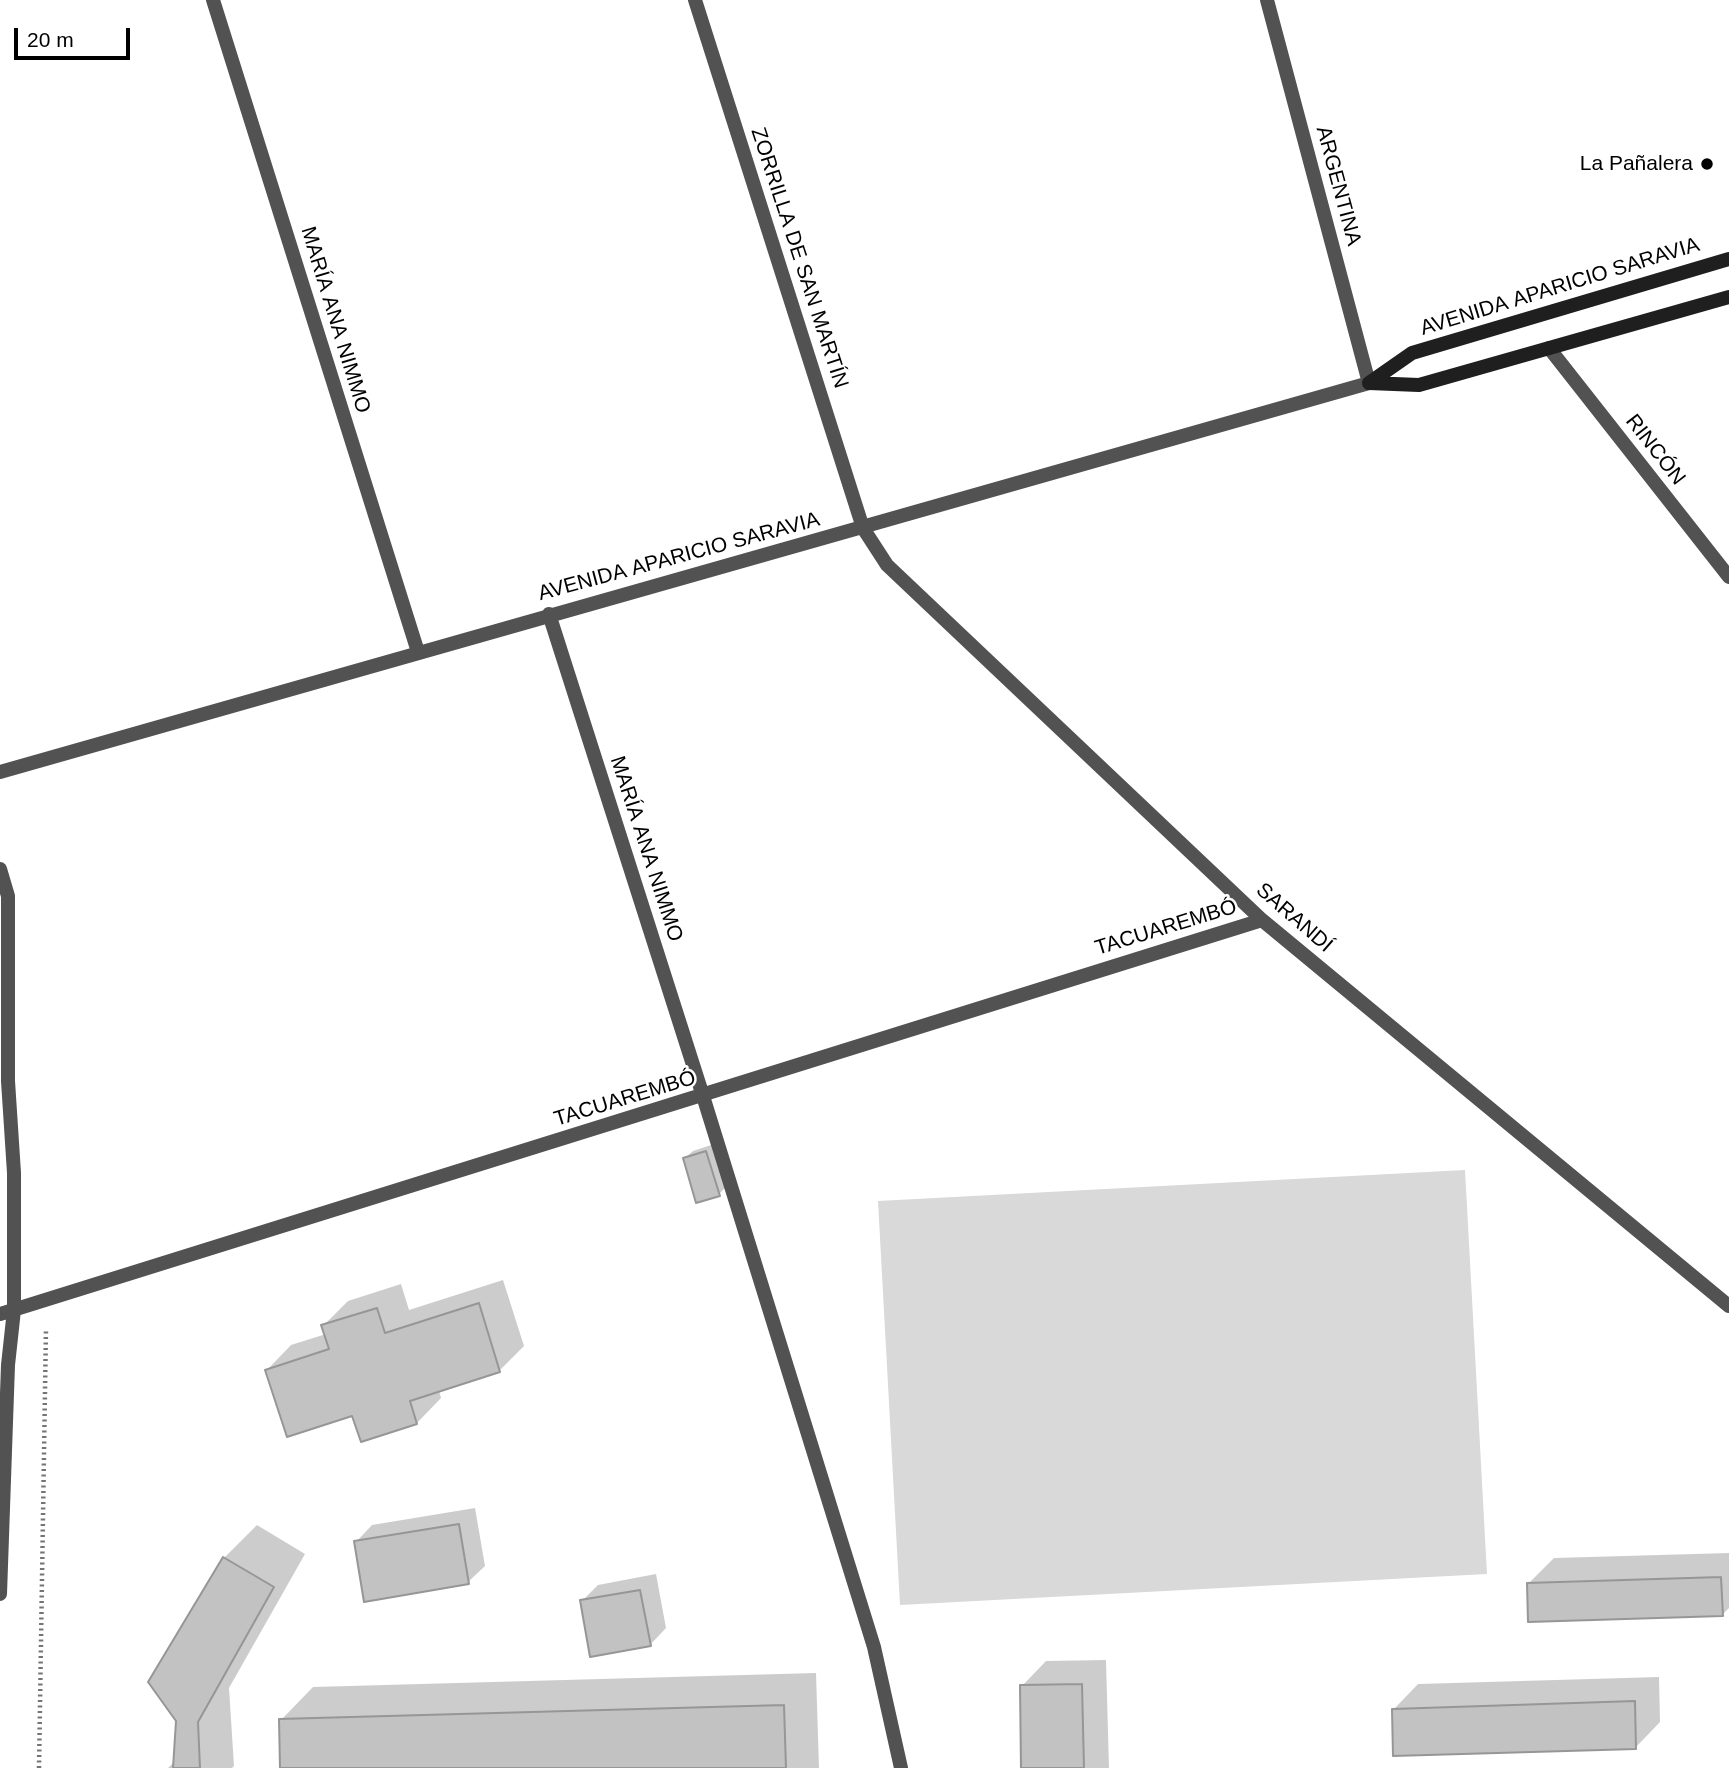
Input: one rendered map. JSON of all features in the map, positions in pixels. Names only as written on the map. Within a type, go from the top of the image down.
[{"type":"street","name":"MARÍA ANA NIMMO","points":[[213,0],[418,652]]},
{"type":"street","name":"ZORRILLA DE SAN MARTÍN","points":[[695,0],[863,528]]},
{"type":"street","name":"ARGENTINA","points":[[1267,0],[1369,383]]},
{"type":"street","name":"AVENIDA APARICIO SARAVIA","points":[[1369,383],[1412,353],[1729,259]]},
{"type":"street","name":"AVENIDA APARICIO SARAVIA","points":[[0,772],[1369,383],[1419,385],[1729,297]]},
{"type":"street","name":"RINCÓN","points":[[1549,348],[1729,577]]},
{"type":"street","name":"SARANDÍ","points":[[863,528],[887,565],[1262,920],[1729,1306]]},
{"type":"street","name":"MARÍA ANA NIMMO","points":[[549,614],[703,1096],[874,1647],[901,1768]]},
{"type":"street","points":[[0,869],[8,895],[8,1081],[14,1173],[7,1312],[8,1365],[0,1594]]},
{"type":"street","name":"TACUAREMBÓ","points":[[7,1312],[1262,920]]},
{"type":"path","points":[[40,1768],[47,1300]]},
{"type":"shaded area","points":[[1465,1170],[1487,1574],[900,1605],[878,1201]]},
{"type":"building","points":[[706,1151],[720,1196],[696,1203],[683,1158]]},
{"type":"building","points":[[479,1303],[500,1372],[410,1401],[417,1424],[361,1442],[352,1416],[287,1437],[265,1370],[329,1349],[321,1325],[377,1308],[385,1333]]},
{"type":"building","points":[[459,1524],[469,1584],[364,1602],[354,1541]]},
{"type":"building","points":[[223,1557],[274,1587],[198,1722],[200,1768],[173,1768],[176,1721],[148,1682]]},
{"type":"building","points":[[1721,1577],[1723,1616],[1528,1622],[1527,1583]]},
{"type":"building","points":[[640,1590],[651,1646],[590,1657],[580,1600]]},
{"type":"building","points":[[1082,1684],[1084,1768],[1021,1768],[1020,1685]]},
{"type":"building","points":[[1635,1701],[1636,1749],[1393,1756],[1392,1709]]},
{"type":"building","points":[[784,1705],[786,1768],[280,1768],[279,1719]]},
{"type":"place","name":"La Pañalera","points":[[1707,164]]}]
